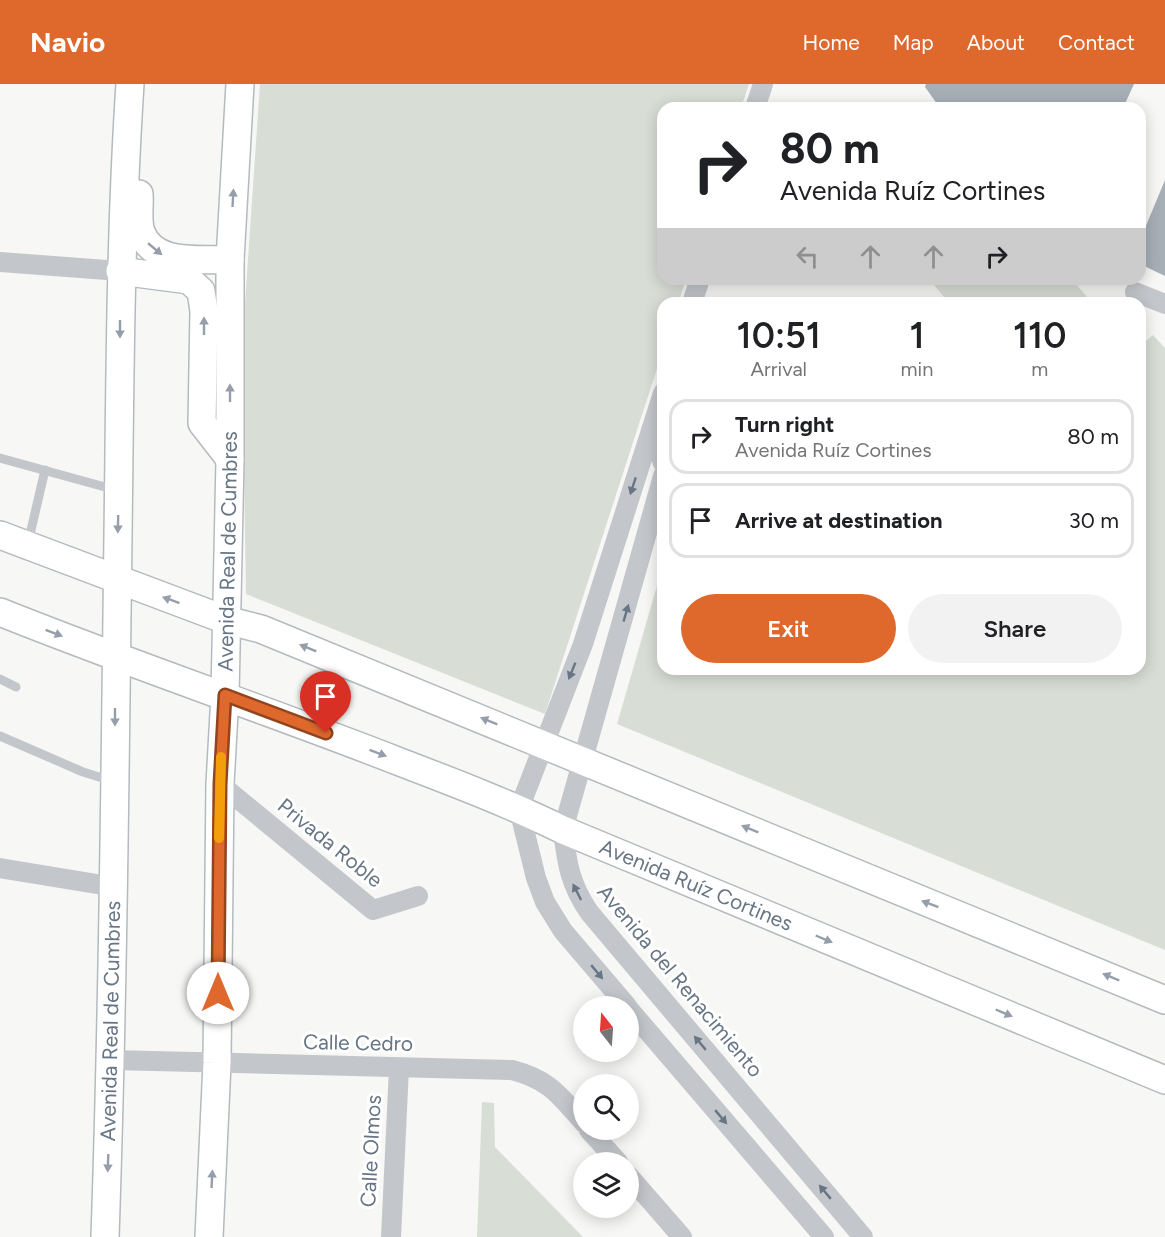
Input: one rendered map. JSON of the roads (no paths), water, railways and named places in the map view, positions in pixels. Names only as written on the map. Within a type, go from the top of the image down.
[{"type":"street","name":"Avenida Real de Cumbres","points":[[105,1237],[115,887],[115,658],[120,271],[130,84]]},
{"type":"street","name":"Avenida Real de Cumbres","points":[[209,1237],[217,1063],[220,784],[225,695],[230,459],[230,260],[240,84]]},
{"type":"street","points":[[757,102],[763,84]]},
{"type":"street","points":[[128,114],[139,139],[140,227],[148,244],[164,256],[230,260]]},
{"type":"street","points":[[0,262],[120,271],[189,280],[201,291],[204,311],[202,423],[230,459]]},
{"type":"street","points":[[1135,292],[1165,304]]},
{"type":"street","points":[[618,996],[562,931],[545,902],[536,878],[519,808],[583,644],[657,412]]},
{"type":"street","points":[[651,430],[657,446]]},
{"type":"street","name":"Avenida del Renacimiento","points":[[657,498],[563,831],[568,870],[575,891],[589,912],[863,1237]]},
{"type":"street","points":[[0,535],[226,620],[261,629],[543,743],[859,876],[1165,999]]},
{"type":"street","name":"Avenida Ruíz Cortines","points":[[0,612],[115,658],[225,695],[519,808],[563,831],[1165,1080]]},
{"type":"street","name":"Privada Roble","points":[[220,784],[373,910],[394,906],[418,896]]},
{"type":"street","points":[[0,868],[115,887]]},
{"type":"street","points":[[639,1020],[824,1237]]},
{"type":"street","name":"Calle Cedro","points":[[111,1060],[512,1070],[535,1076],[554,1089],[573,1111]]},
{"type":"street","name":"Calle Olmos","points":[[392,1237],[399,1068]]},
{"type":"street","points":[[598,1140],[609,1152]]},
{"type":"street","points":[[639,1188],[682,1237]]},
{"type":"lane","points":[[0,458],[118,490]]},
{"type":"lane","points":[[27,545],[45,470]]},
{"type":"lane","points":[[0,679],[16,687]]},
{"type":"lane","points":[[0,736],[83,772],[116,782]]}]
